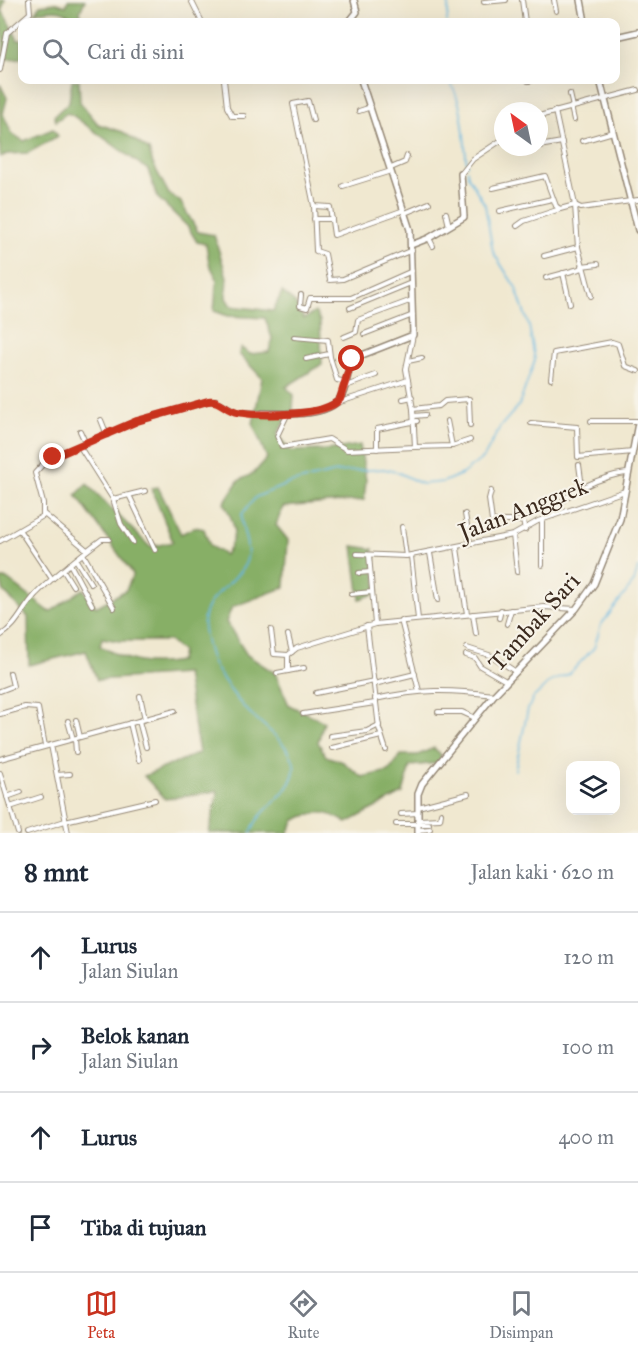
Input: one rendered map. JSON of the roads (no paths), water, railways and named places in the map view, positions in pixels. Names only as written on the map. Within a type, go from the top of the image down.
[{"type":"street","points":[[24,18],[30,13],[29,0]]},
{"type":"street","points":[[191,0],[199,18]]},
{"type":"street","points":[[352,18],[357,12],[354,0]]},
{"type":"street","points":[[484,2],[506,0]]},
{"type":"street","points":[[522,0],[524,18]]},
{"type":"street","points":[[554,0],[556,11]]},
{"type":"street","points":[[581,0],[584,18]]},
{"type":"street","points":[[0,70],[7,33],[18,23]]},
{"type":"street","points":[[620,36],[638,32]]},
{"type":"street","points":[[225,84],[227,107],[231,116],[244,116]]},
{"type":"street","points":[[363,84],[405,211],[412,248],[411,283],[414,315],[408,380],[415,420],[415,447]]},
{"type":"street","points":[[601,84],[638,230]]},
{"type":"street","points":[[548,113],[638,90]]},
{"type":"street","points":[[570,94],[574,120]]},
{"type":"street","points":[[313,120],[307,101],[293,104],[314,206],[316,250],[325,254],[331,281],[343,279],[412,248],[464,217],[461,174],[479,156],[494,145]]},
{"type":"street","points":[[359,111],[372,107]]},
{"type":"street","points":[[555,111],[575,205],[578,247],[591,296]]},
{"type":"street","points":[[582,141],[613,132]]},
{"type":"street","points":[[548,144],[562,142]]},
{"type":"street","points":[[343,186],[391,169],[405,162],[407,156]]},
{"type":"street","points":[[493,188],[545,177],[552,199],[560,209]]},
{"type":"street","points":[[500,211],[552,199]]},
{"type":"street","points":[[517,226],[524,220],[575,205],[581,208],[638,200]]},
{"type":"street","points":[[314,206],[329,206],[333,234],[336,235],[429,202]]},
{"type":"street","points":[[446,213],[449,226]]},
{"type":"street","points":[[314,219],[332,219]]},
{"type":"street","points":[[429,238],[433,246]]},
{"type":"street","points":[[544,256],[578,247]]},
{"type":"street","points":[[546,278],[598,264]]},
{"type":"street","points":[[300,295],[300,306],[307,308],[310,298],[351,298],[412,270]]},
{"type":"street","points":[[563,273],[570,304]]},
{"type":"street","points":[[350,308],[411,283]]},
{"type":"street","points":[[345,336],[356,332],[358,320],[413,300]]},
{"type":"street","points":[[364,334],[414,315]]},
{"type":"street","points":[[337,403],[346,384],[350,361],[354,357],[413,335]]},
{"type":"street","points":[[294,336],[328,339],[329,354],[337,380],[346,384],[376,375]]},
{"type":"street","points":[[551,379],[554,353],[612,342],[618,344],[625,366],[638,371]]},
{"type":"street","points":[[306,359],[329,354]]},
{"type":"street","points":[[408,361],[422,358]]},
{"type":"street","points":[[114,608],[85,552],[44,514],[35,473],[53,457],[146,418],[213,400],[232,411],[288,413],[320,411],[337,403],[408,380]]},
{"type":"street","points":[[403,399],[412,397]]},
{"type":"street","points":[[413,409],[439,406],[445,401],[469,399],[470,425]]},
{"type":"street","points":[[288,413],[277,436],[282,447],[329,439],[346,450],[452,446],[470,440]]},
{"type":"street","points":[[377,449],[377,429],[415,420],[425,415]]},
{"type":"street","points":[[101,420],[107,435]]},
{"type":"street","points":[[447,421],[452,446]]},
{"type":"street","points":[[591,421],[638,422]]},
{"type":"street","name":"Tambak Sari","points":[[418,827],[422,784],[494,694],[586,597],[602,568],[616,532],[630,473],[638,422]]},
{"type":"street","points":[[531,423],[577,427],[578,457],[634,452]]},
{"type":"street","points":[[80,431],[86,444]]},
{"type":"street","points":[[80,447],[113,499],[121,524],[133,542]]},
{"type":"street","points":[[579,465],[582,487]]},
{"type":"street","points":[[553,516],[561,502],[582,487],[622,473],[638,473]]},
{"type":"street","name":"Jalan Anggrek","points":[[466,614],[457,548],[513,536],[542,520],[626,490]]},
{"type":"street","points":[[113,499],[130,497],[145,491]]},
{"type":"street","points":[[491,491],[489,499],[492,521],[523,521],[525,530]]},
{"type":"street","points":[[130,497],[155,550]]},
{"type":"street","points":[[0,541],[20,531],[44,514]]},
{"type":"street","points":[[465,514],[470,544]]},
{"type":"street","points":[[542,520],[542,565]]},
{"type":"street","points":[[402,527],[418,619]]},
{"type":"street","points":[[20,531],[52,579]]},
{"type":"street","points":[[513,536],[517,572]]},
{"type":"street","points":[[0,636],[17,624],[21,611],[52,579],[102,539],[109,539]]},
{"type":"street","points":[[357,554],[408,556],[457,548]]},
{"type":"street","points":[[430,553],[438,600]]},
{"type":"street","points":[[369,555],[375,624]]},
{"type":"street","points":[[76,560],[91,584]]},
{"type":"street","points":[[70,564],[92,605]]},
{"type":"street","points":[[63,570],[73,586]]},
{"type":"street","points":[[359,573],[370,572]]},
{"type":"street","points":[[351,594],[372,592]]},
{"type":"street","points":[[271,630],[275,656],[290,653],[315,641],[375,624],[501,610],[544,607],[576,609]]},
{"type":"street","points":[[499,618],[501,610]]},
{"type":"street","points":[[507,624],[511,610]]},
{"type":"street","points":[[473,614],[476,634]]},
{"type":"street","points":[[401,620],[419,692]]},
{"type":"street","points":[[367,626],[378,725],[386,750]]},
{"type":"street","points":[[288,635],[290,653],[288,671]]},
{"type":"street","points":[[467,648],[492,656],[516,672]]},
{"type":"street","points":[[466,655],[475,658],[480,666],[507,681]]},
{"type":"street","points":[[277,673],[304,668]]},
{"type":"street","points":[[0,691],[13,686],[10,673]]},
{"type":"street","points":[[316,693],[415,674]]},
{"type":"street","points":[[303,714],[375,701],[409,691],[452,689],[494,694]]},
{"type":"street","points":[[140,696],[145,719]]},
{"type":"street","points":[[0,714],[25,707],[38,708],[45,746]]},
{"type":"street","points":[[0,759],[175,711]]},
{"type":"street","points":[[438,712],[462,712],[475,718]]},
{"type":"street","points":[[76,720],[76,752]]},
{"type":"street","points":[[68,721],[76,738]]},
{"type":"street","points":[[139,721],[146,747]]},
{"type":"street","points":[[130,723],[139,760]]},
{"type":"street","points":[[330,736],[367,730],[378,725]]},
{"type":"street","points":[[332,748],[381,736]]},
{"type":"street","points":[[51,745],[68,833]]},
{"type":"street","points":[[0,773],[18,833]]},
{"type":"street","points":[[57,775],[70,774]]},
{"type":"street","points":[[7,797],[21,792]]},
{"type":"street","points":[[401,814],[468,794]]},
{"type":"street","points":[[10,807],[41,797]]},
{"type":"street","points":[[27,833],[65,821],[155,800]]},
{"type":"street","points":[[418,827],[441,818],[441,813]]},
{"type":"street","points":[[396,824],[430,827]]},
{"type":"waterway","points":[[447,18],[449,0]]},
{"type":"waterway","points":[[451,84],[461,111],[467,165]]},
{"type":"waterway","points":[[251,833],[260,817],[286,789],[294,771],[294,762],[283,744],[242,705],[233,693],[215,668],[206,640],[204,629],[206,609],[217,594],[238,574],[247,560],[242,514],[256,497],[290,483],[337,472],[384,469],[397,472],[422,484],[443,482],[462,474],[484,457],[500,427],[519,405],[535,360],[529,326],[516,288],[493,252],[485,205],[468,176],[467,170]]},
{"type":"waterway","points":[[515,770],[528,709],[533,698],[550,682],[569,674],[594,648],[601,625],[634,582],[638,568]]}]
